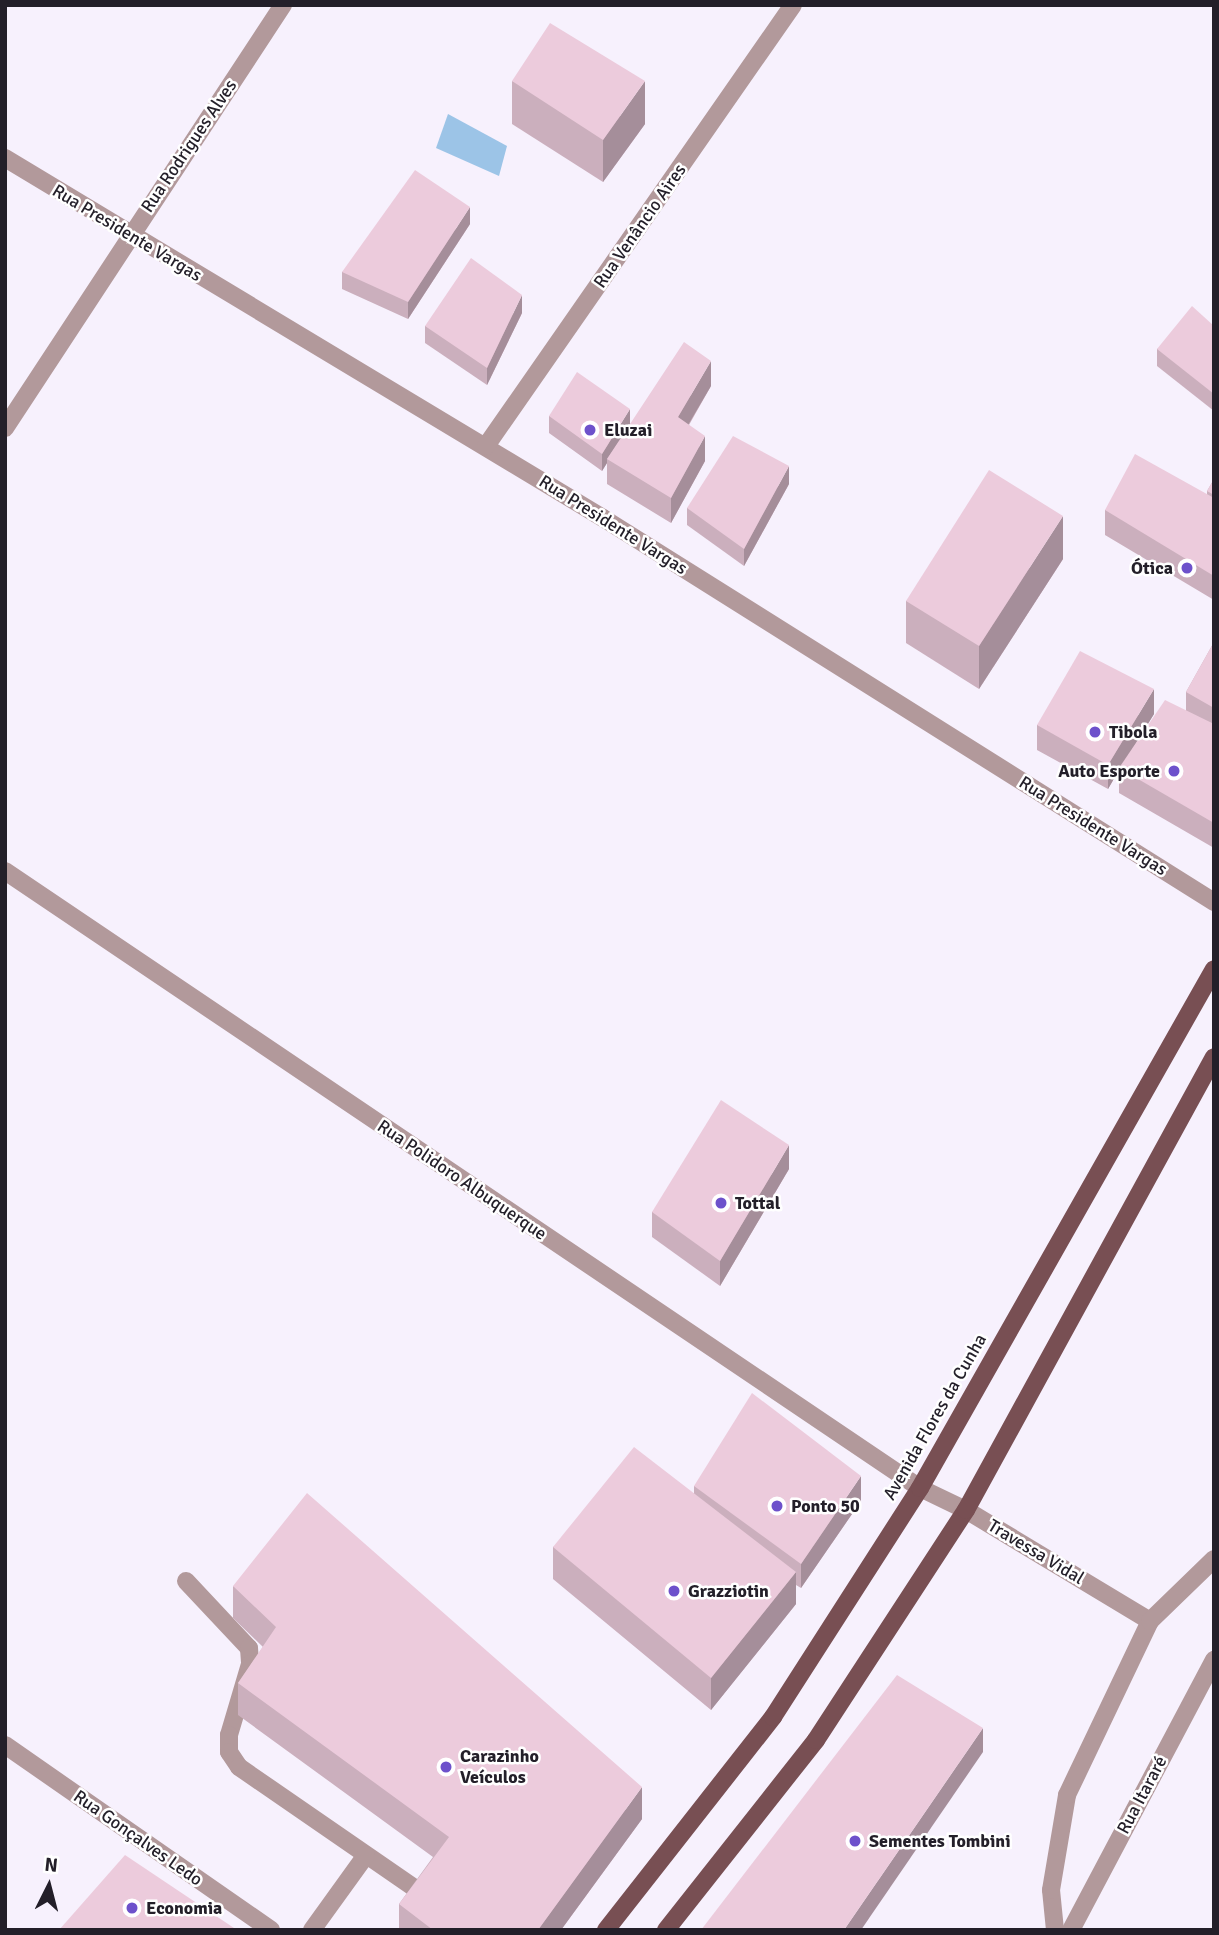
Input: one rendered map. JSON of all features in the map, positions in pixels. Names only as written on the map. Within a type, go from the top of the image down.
[{"type":"main road","name":"Avenida Flores da Cunha","points":[[607,1930],[773,1717],[920,1488],[1214,969]]},
{"type":"main road","points":[[666,1930],[816,1740],[966,1510],[1214,1057]]},
{"type":"street","name":"Rua Rodrigues Alves","points":[[5,428],[129,235],[283,5]]},
{"type":"street","name":"Rua Venâncio Aires","points":[[486,446],[793,5]]},
{"type":"street","name":"Rua Presidente Vargas","points":[[5,158],[129,235],[486,446],[1214,902]]},
{"type":"street","name":"Rua Polidoro Albuquerque","points":[[5,871],[920,1488]]},
{"type":"street","name":"Travessa Vidal","points":[[920,1488],[966,1510],[1150,1621]]},
{"type":"street","points":[[1055,1930],[1051,1890],[1067,1795],[1150,1621],[1214,1559]]},
{"type":"street","points":[[186,1581],[249,1648],[250,1664],[229,1735],[229,1752],[239,1766],[420,1892]]},
{"type":"street","name":"Rua Itararé","points":[[1071,1930],[1214,1660]]},
{"type":"street","name":"Rua Gonçalves Ledo","points":[[5,1745],[271,1930]]},
{"type":"street","points":[[312,1930],[366,1855]]},
{"type":"water","points":[[448,114],[507,146],[499,176],[436,148]]},
{"type":"building","points":[[550,23],[645,81],[603,140],[512,81]]},
{"type":"building","points":[[415,170],[470,207],[408,302],[342,272]]},
{"type":"building","points":[[471,258],[522,295],[487,368],[425,326]]},
{"type":"building","points":[[1192,306],[1214,326],[1214,394],[1157,349]]},
{"type":"building","points":[[684,342],[711,361],[678,417],[705,436],[671,498],[607,459]]},
{"type":"building","name":"Eluzai","points":[[577,372],[630,409],[602,454],[549,416]]},
{"type":"building","points":[[733,436],[789,466],[744,549],[687,508]]},
{"type":"building","name":"Ótica","points":[[1135,454],[1214,498],[1214,576],[1105,510]]},
{"type":"building","points":[[989,470],[1063,516],[979,646],[906,601]]},
{"type":"building","points":[[1214,479],[1214,495],[1207,491]]},
{"type":"building","points":[[1214,642],[1214,708],[1186,692]]},
{"type":"building","name":"Tibola","points":[[1080,651],[1154,689],[1108,765],[1037,725]]},
{"type":"building","name":"Auto Esporte","points":[[1165,700],[1214,724],[1214,823],[1119,768]]},
{"type":"building","name":"Tottal","points":[[721,1100],[789,1145],[720,1261],[652,1212]]},
{"type":"building","name":"Ponto 50","points":[[752,1393],[861,1476],[801,1564],[694,1486]]},
{"type":"building","name":"Grazziotin","points":[[634,1447],[796,1572],[711,1678],[553,1547]]},
{"type":"building","name":"Carazinho Veículos","points":[[307,1493],[642,1787],[538,1930],[433,1930],[399,1904],[449,1837],[238,1683],[276,1627],[233,1586]]},
{"type":"building","name":"Sementes Tombini","points":[[897,1675],[983,1728],[844,1930],[701,1930]]},
{"type":"building","points":[[125,1855],[237,1930],[59,1930]]},
{"type":"place","name":"Eluzai","points":[[590,430]]},
{"type":"place","name":"Ótica","points":[[1187,568]]},
{"type":"place","name":"Tibola","points":[[1095,732]]},
{"type":"place","name":"Auto Esporte","points":[[1174,771]]},
{"type":"place","name":"Tottal","points":[[721,1203]]},
{"type":"place","name":"Ponto 50","points":[[777,1506]]},
{"type":"place","name":"Grazziotin","points":[[674,1591]]},
{"type":"place","name":"Carazinho Veículos","points":[[446,1767]]},
{"type":"place","name":"Sementes Tombini","points":[[855,1841]]},
{"type":"place","name":"Economia","points":[[132,1908]]}]
